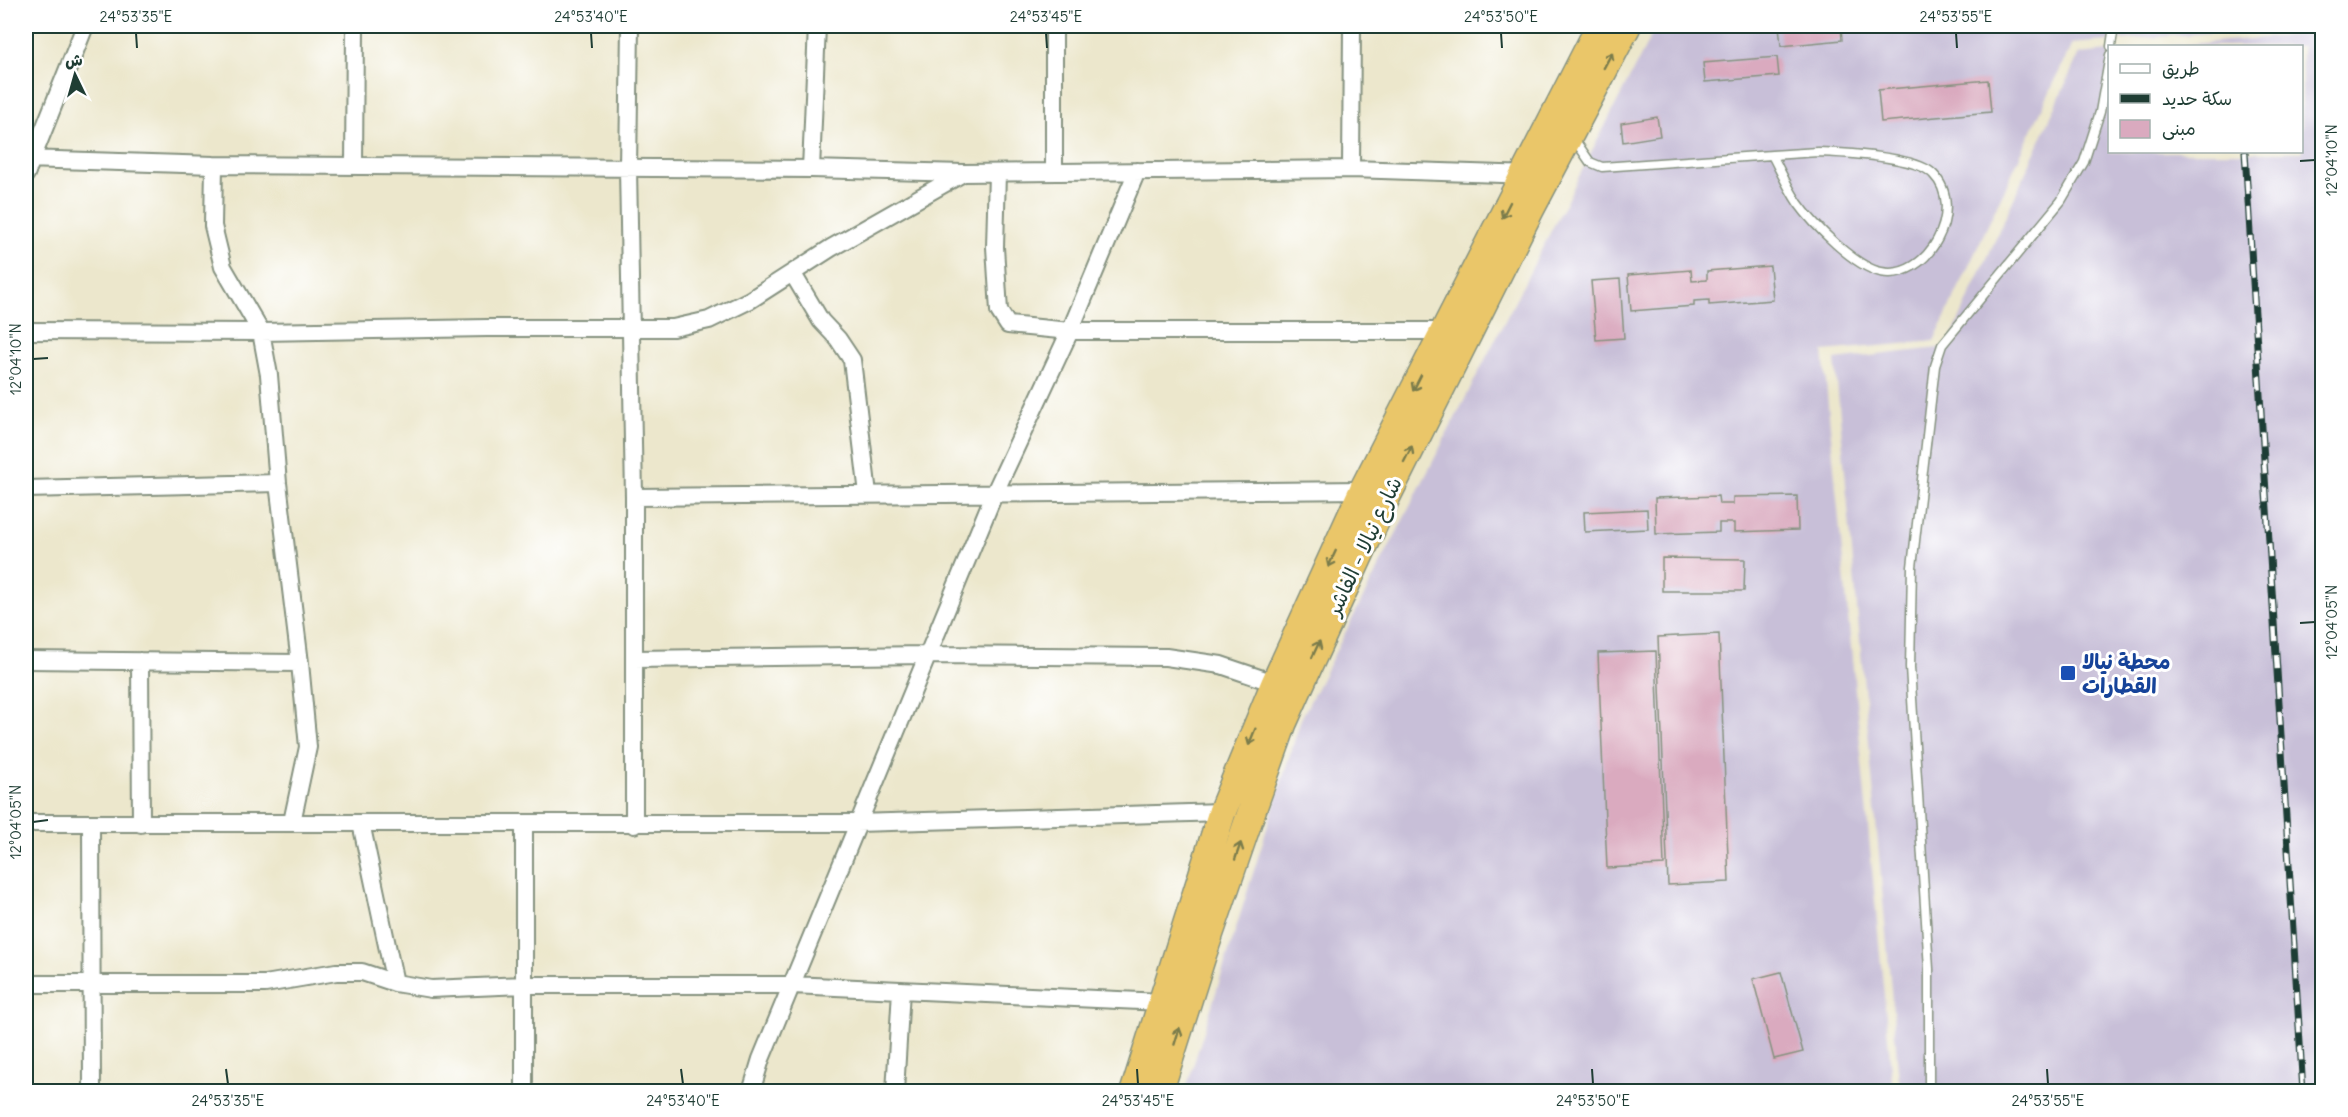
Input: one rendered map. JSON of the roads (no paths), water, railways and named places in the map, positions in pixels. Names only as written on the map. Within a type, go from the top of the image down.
[{"type":"highway","name":"شارع نيالا - الفاشر","points":[[1134,1092],[1222,812],[1385,500],[1563,122],[1600,26]]},
{"type":"highway","name":"شارع نيالا - الفاشر","points":[[1563,122],[1627,26]]},
{"type":"highway","name":"شارع نيالا - الفاشر","points":[[1159,1092],[1203,953],[1283,723],[1286,687],[1363,490],[1443,331],[1536,176]]},
{"type":"street","points":[[85,26],[28,164],[811,169],[964,173],[1351,169],[1536,176]]},
{"type":"street","points":[[354,165],[355,26]]},
{"type":"street","points":[[630,26],[628,168],[634,497],[634,825]]},
{"type":"street","points":[[811,169],[817,26]]},
{"type":"street","points":[[1054,26],[1054,171]]},
{"type":"street","points":[[1351,169],[1352,26]]},
{"type":"street","points":[[214,165],[213,226],[223,267],[261,332],[269,375],[278,483],[308,747],[292,822]]},
{"type":"street","points":[[751,1092],[761,1059],[995,492],[1070,331],[1137,171]]},
{"type":"street","points":[[26,331],[261,332],[487,328],[673,328],[709,320],[750,300],[831,248],[964,173]]},
{"type":"street","points":[[997,173],[995,247],[999,310],[1008,325],[1070,331],[1443,331]]},
{"type":"street","points":[[793,274],[821,321],[838,339],[852,360],[868,494]]},
{"type":"street","points":[[26,489],[278,483]]},
{"type":"street","points":[[634,497],[1363,490]]},
{"type":"street","points":[[634,659],[927,656],[1166,657],[1221,665],[1286,687]]},
{"type":"street","points":[[26,660],[300,663]]},
{"type":"street","points":[[140,661],[141,824]]},
{"type":"street","points":[[26,823],[361,822],[634,825],[857,823],[1222,812]]},
{"type":"street","points":[[361,822],[396,983]]},
{"type":"street","points":[[91,823],[92,1092]]},
{"type":"street","points":[[524,824],[524,1092]]},
{"type":"street","points":[[26,984],[265,984],[336,972],[362,972],[396,983],[431,989],[523,985],[792,985],[1162,1002]]},
{"type":"street","points":[[895,1092],[901,990]]},
{"type":"lane","points":[[2111,45],[2115,26]]},
{"type":"lane","points":[[1929,1092],[1929,969],[1910,667],[1912,567],[1935,366],[1942,345],[2061,201],[2084,162],[2100,112],[2108,61]]},
{"type":"lane","points":[[1563,122],[1590,162],[1602,166],[1818,152],[1865,154],[1906,162],[1932,172],[1946,191],[1946,209],[1940,232],[1930,252],[1913,266],[1895,274],[1879,272],[1863,265],[1823,231],[1798,203],[1772,155]]},
{"type":"railway","points":[[2245,153],[2303,1092]]},
{"type":"place","name":"محطة نيالا القطارات","points":[[2068,673]]}]
